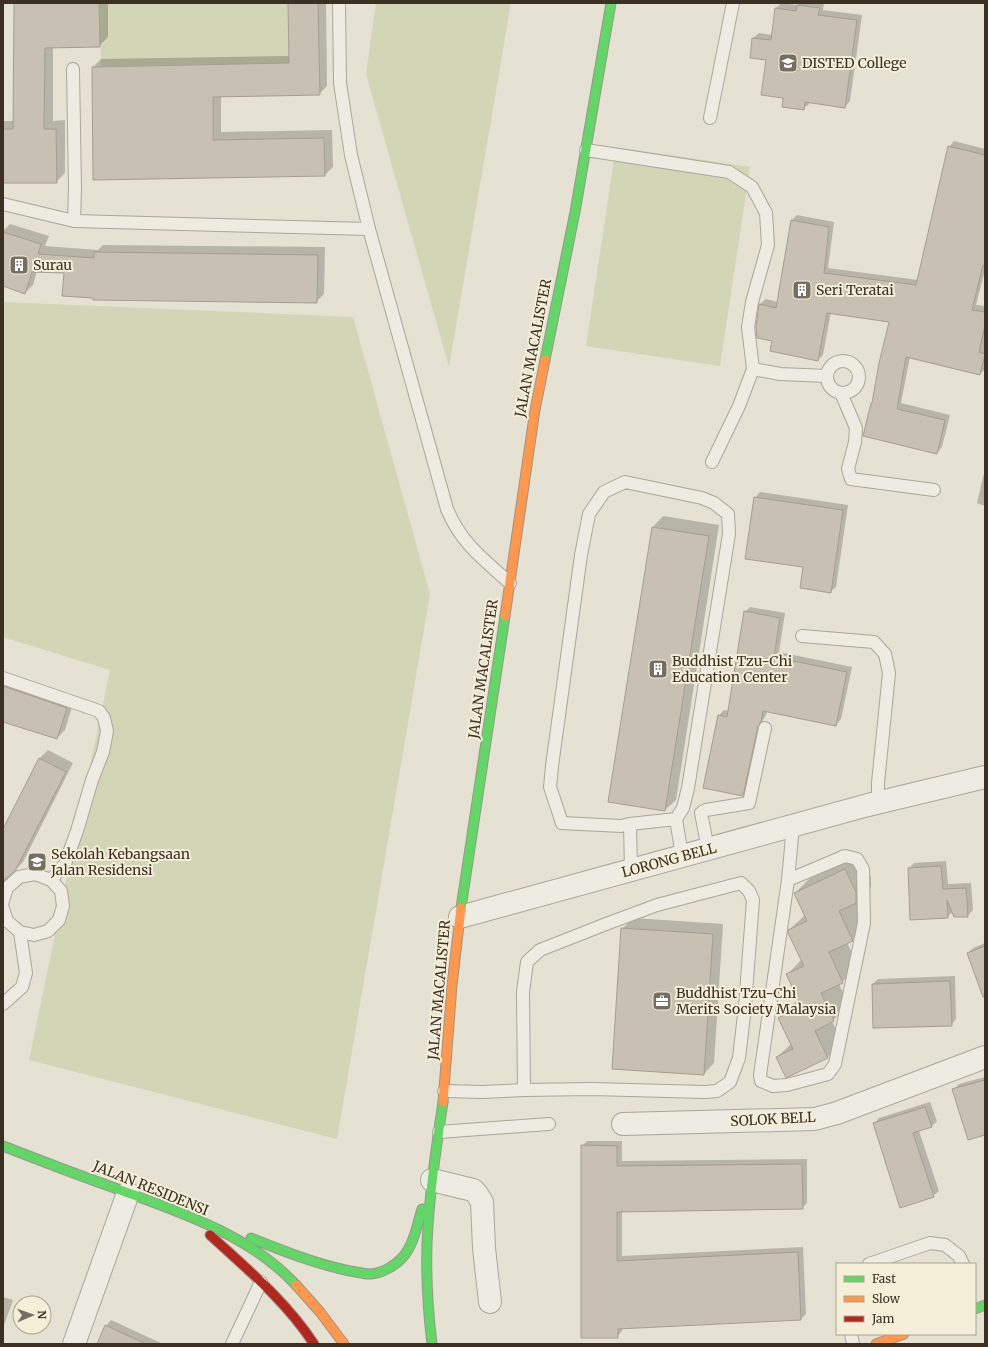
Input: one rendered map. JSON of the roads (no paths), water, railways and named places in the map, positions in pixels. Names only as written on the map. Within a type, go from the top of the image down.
[{"type":"main road","name":"JALAN MACALISTER","points":[[432,1344],[428,1310],[427,1244],[432,1180],[444,1091],[452,985],[460,917],[535,410],[575,212],[611,3]]},
{"type":"main road","name":"JALAN RESIDENSI","points":[[3,1146],[188,1215],[247,1245],[274,1265],[302,1291],[344,1344]]},
{"type":"main road","points":[[188,1215],[313,1262],[369,1274],[380,1272],[402,1258],[410,1246],[432,1180]]},
{"type":"main road","points":[[188,1215],[261,1282],[291,1312],[314,1344]]},
{"type":"main road","points":[[876,1344],[901,1335]]},
{"type":"street","name":"LORONG BELL","points":[[460,917],[878,802],[985,776]]},
{"type":"street","name":"SOLOK BELL","points":[[623,1124],[815,1119],[837,1113],[985,1057]]},
{"type":"street","points":[[432,1180],[473,1190],[482,1202],[484,1248],[490,1302]]},
{"type":"street","points":[[74,1344],[128,1193]]},
{"type":"lane","points":[[339,3],[340,84],[351,155],[369,229],[447,509],[453,524],[472,549],[510,583]]},
{"type":"lane","points":[[710,118],[733,3]]},
{"type":"lane","points":[[73,69],[75,188],[74,222]]},
{"type":"lane","points":[[586,150],[729,172],[752,187],[766,213],[768,245],[752,302],[748,327],[753,369],[739,406],[712,462]]},
{"type":"lane","points":[[3,204],[74,222],[369,229]]},
{"type":"lane","points":[[846,361],[852,363],[856,367],[859,377],[856,387],[852,391],[841,393],[829,386],[827,376],[828,371],[836,363],[846,361]]},
{"type":"lane","points":[[753,369],[780,374],[827,376]]},
{"type":"lane","points":[[841,393],[856,428],[855,442],[848,469],[850,479],[934,490]]},
{"type":"lane","points":[[676,819],[621,826],[562,823],[550,787],[581,555],[590,514],[604,492],[625,482],[702,498],[714,503],[728,514],[730,534],[700,707],[688,788],[683,808],[676,819],[682,856]]},
{"type":"lane","points":[[802,636],[874,642],[885,654],[889,673],[878,783],[878,802]]},
{"type":"lane","points":[[3,678],[99,711],[104,718],[107,731],[103,752],[92,780],[77,831],[65,864],[51,880]]},
{"type":"lane","points":[[708,849],[701,812],[749,803],[765,728]]},
{"type":"lane","points":[[630,824],[631,870]]},
{"type":"lane","points":[[788,880],[845,856],[857,859],[863,869],[864,923],[835,1064],[828,1074],[787,1085],[774,1086],[761,1081],[760,1075],[788,880],[793,826]]},
{"type":"lane","points":[[3,901],[6,888],[19,877],[35,874],[51,880],[60,891],[63,906],[59,920],[48,931],[34,935],[20,932],[7,921],[3,908]]},
{"type":"lane","points":[[444,1091],[483,1092],[592,1089],[717,1091],[730,1082],[739,1058],[745,1006],[753,900],[749,891],[741,883],[657,905],[540,950],[526,962],[523,992],[524,1090]]},
{"type":"lane","points":[[3,1004],[22,987],[26,973],[20,932]]},
{"type":"lane","points":[[439,1132],[549,1124]]},
{"type":"lane","points":[[872,1263],[930,1243],[945,1245],[959,1256],[962,1263]]},
{"type":"lane","points":[[232,1344],[261,1282]]},
{"type":"place","name":"DISTED College","points":[[788,63]]},
{"type":"place","name":"Surau","points":[[19,265]]},
{"type":"place","name":"Seri Teratai","points":[[802,290]]},
{"type":"place","name":"Buddhist Tzu-Chi Education Center","points":[[658,669]]},
{"type":"place","name":"Sekolah Kebangsaan Jalan Residensi","points":[[37,862]]},
{"type":"place","name":"Buddhist Tzu-Chi Merits Society Malaysia","points":[[662,1001]]}]
